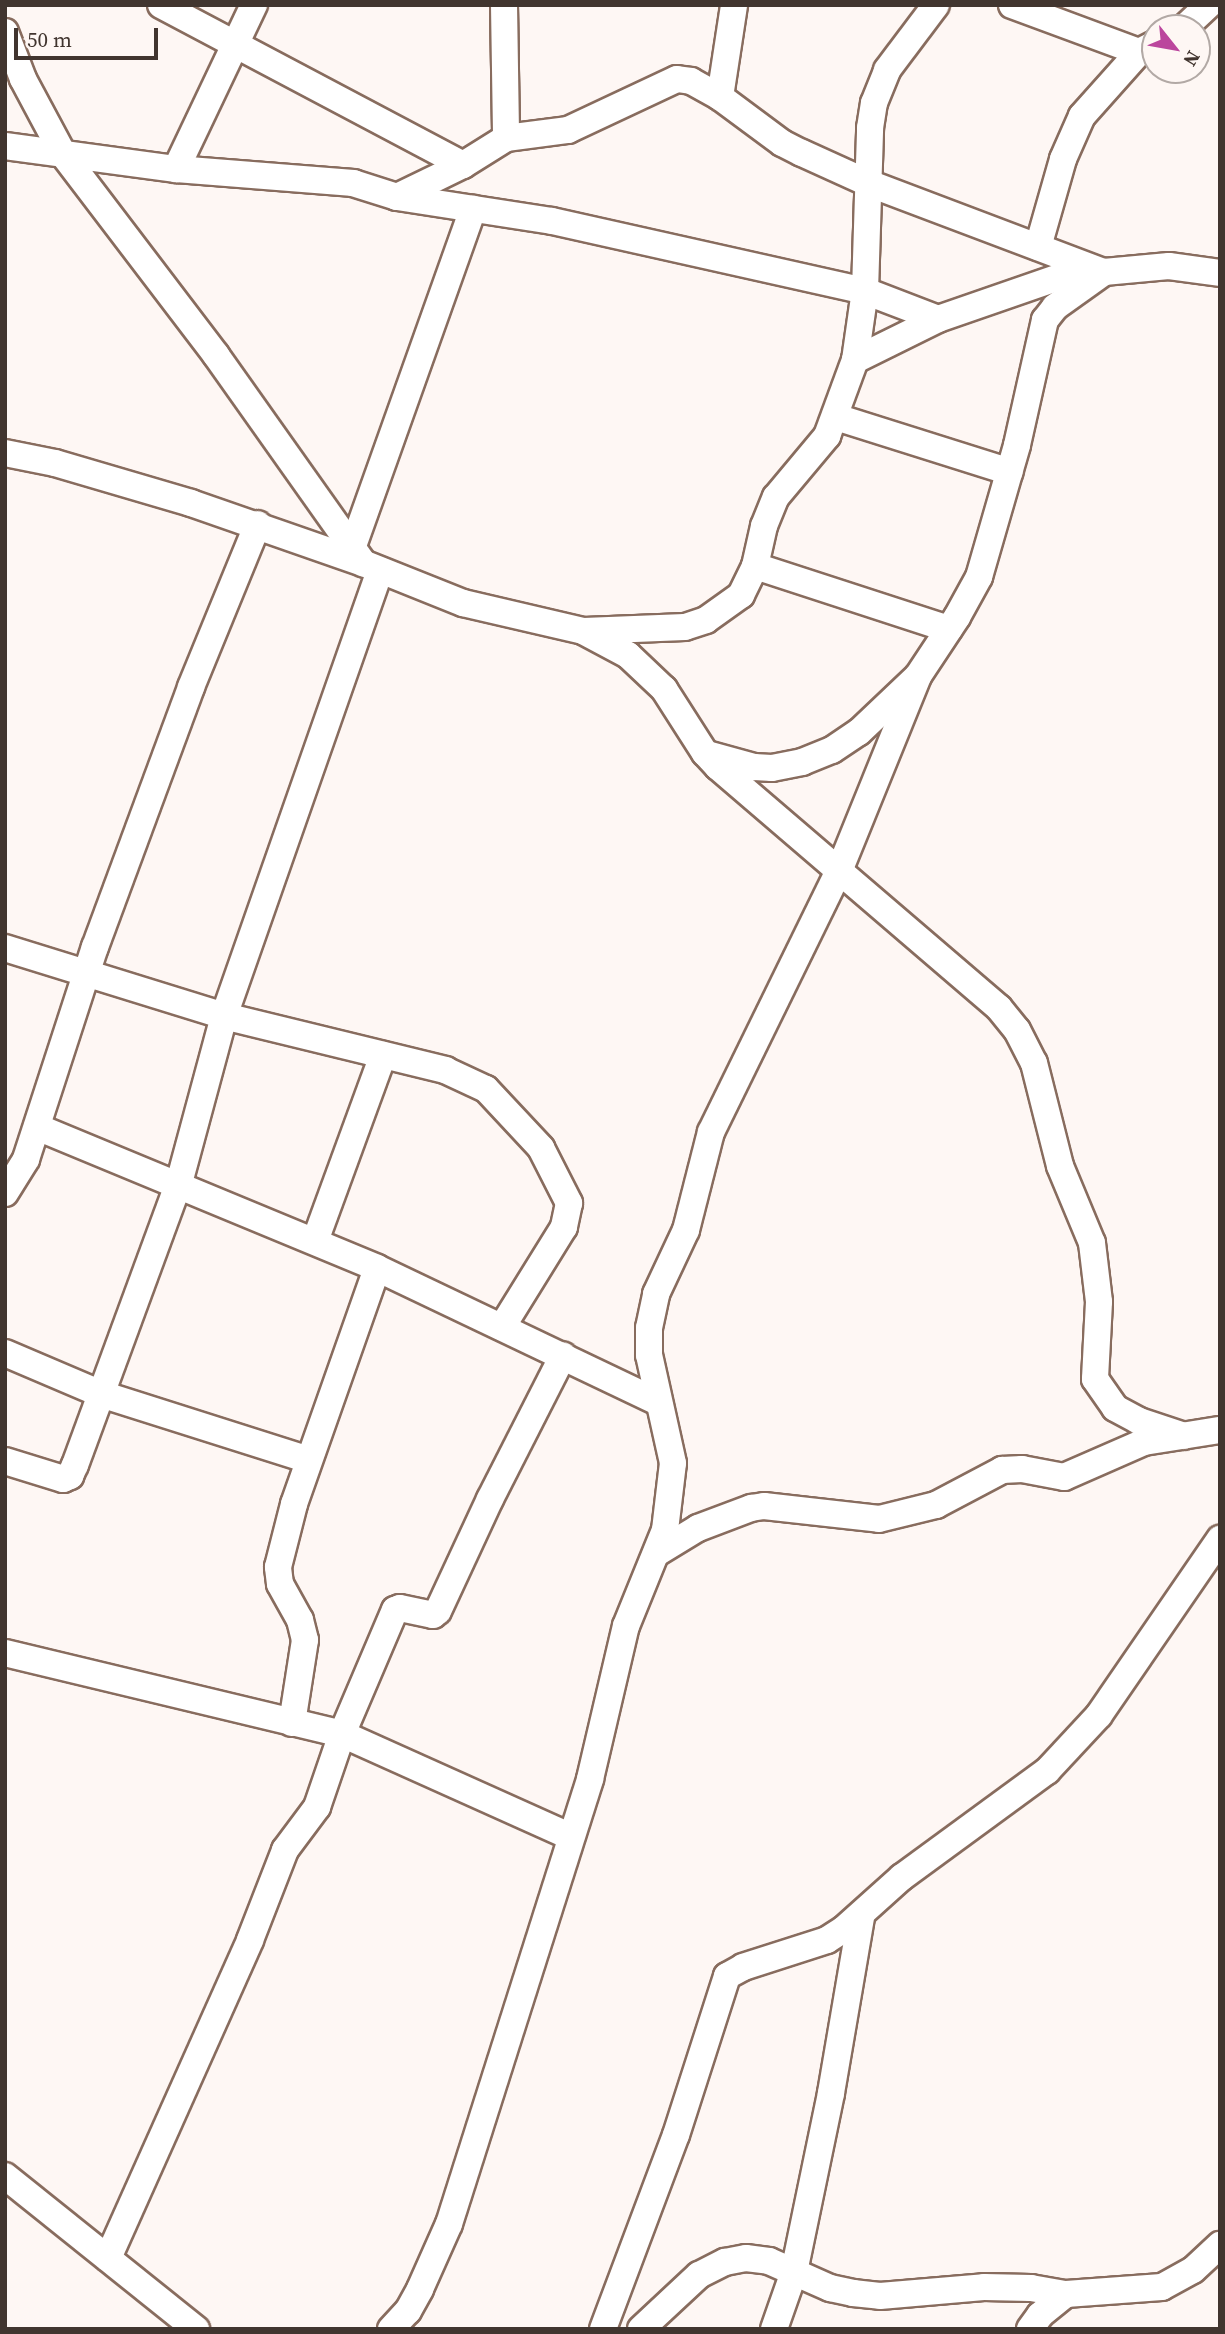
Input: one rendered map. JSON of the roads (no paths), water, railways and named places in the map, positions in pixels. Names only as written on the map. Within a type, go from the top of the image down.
[{"type":"street","points":[[161,5],[463,165]]},
{"type":"street","points":[[176,169],[254,5]]},
{"type":"street","points":[[504,5],[506,138]]},
{"type":"street","points":[[720,97],[734,5]]},
{"type":"street","points":[[583,631],[685,627],[706,621],[741,595],[755,566],[764,526],[776,498],[827,436],[855,360],[865,291],[868,183],[874,103],[887,69],[936,5]]},
{"type":"street","points":[[1012,5],[1083,17],[1141,45]]},
{"type":"street","points":[[5,32],[23,79],[63,154],[216,355],[365,559]]},
{"type":"street","points":[[1038,247],[1071,136],[1082,116],[1141,54]]},
{"type":"street","points":[[397,197],[463,165],[506,138],[568,130],[677,79],[691,81],[720,97],[782,143],[868,183],[1096,270]]},
{"type":"street","points":[[5,146],[176,169],[353,183],[397,197],[552,221],[865,291],[938,319]]},
{"type":"street","points":[[5,1461],[66,1479],[75,1465],[179,1183],[224,1016],[473,209]]},
{"type":"street","points":[[855,360],[938,319],[1096,270],[1169,266],[1220,272]]},
{"type":"street","points":[[391,2329],[414,2300],[449,2224],[590,1779],[626,1626],[665,1530],[673,1463],[653,1382],[649,1328],[656,1294],[686,1230],[711,1132],[839,871],[918,676],[979,577],[1010,472],[1045,320],[1055,307],[1096,270]]},
{"type":"street","points":[[836,417],[1010,472]]},
{"type":"street","points":[[5,453],[74,468],[258,524],[365,559],[464,603],[583,631],[628,655],[650,673],[664,689],[705,753],[999,1008],[1026,1044],[1034,1063],[1060,1166],[1092,1243],[1097,1263],[1099,1302],[1095,1379],[1115,1408],[1139,1421],[1184,1436]]},
{"type":"street","points":[[5,1193],[26,1159],[87,972],[191,687],[258,524]]},
{"type":"street","points":[[755,566],[949,629]]},
{"type":"street","points":[[705,753],[754,767],[772,768],[802,762],[832,750],[859,732],[918,676]]},
{"type":"street","points":[[5,948],[224,1016],[464,1076],[486,1089],[541,1148],[569,1203],[564,1227],[502,1327]]},
{"type":"street","points":[[315,1241],[383,1055]]},
{"type":"street","points":[[37,1127],[179,1183],[377,1268],[658,1402]]},
{"type":"street","points":[[292,1723],[305,1640],[300,1620],[280,1584],[278,1567],[309,1460],[377,1268]]},
{"type":"street","points":[[5,1353],[101,1394],[309,1460]]},
{"type":"street","points":[[108,2258],[250,1940],[285,1850],[317,1807],[342,1734],[395,1610],[400,1608],[433,1615],[438,1611],[490,1499],[563,1356]]},
{"type":"street","points":[[657,1553],[698,1528],[751,1508],[764,1506],[834,1516],[890,1517],[936,1505],[1002,1470],[1022,1469],[1064,1477],[1128,1447],[1220,1430]]},
{"type":"street","points":[[603,2329],[676,2135],[727,1976],[743,1967],[827,1940],[861,1917],[902,1877],[1018,1795],[1074,1746],[1100,1715],[1220,1539]]},
{"type":"street","points":[[5,1653],[342,1734],[571,1837]]},
{"type":"street","points":[[775,2329],[794,2272],[831,2093],[861,1917]]},
{"type":"street","points":[[5,2176],[108,2258],[178,2323]]},
{"type":"street","points":[[641,2329],[699,2275],[725,2262],[746,2258],[769,2261],[831,2288],[880,2296],[984,2287],[1031,2288],[1066,2294],[1161,2287],[1193,2270],[1220,2245]]},
{"type":"street","points":[[1030,2329],[1040,2315],[1066,2294]]}]
